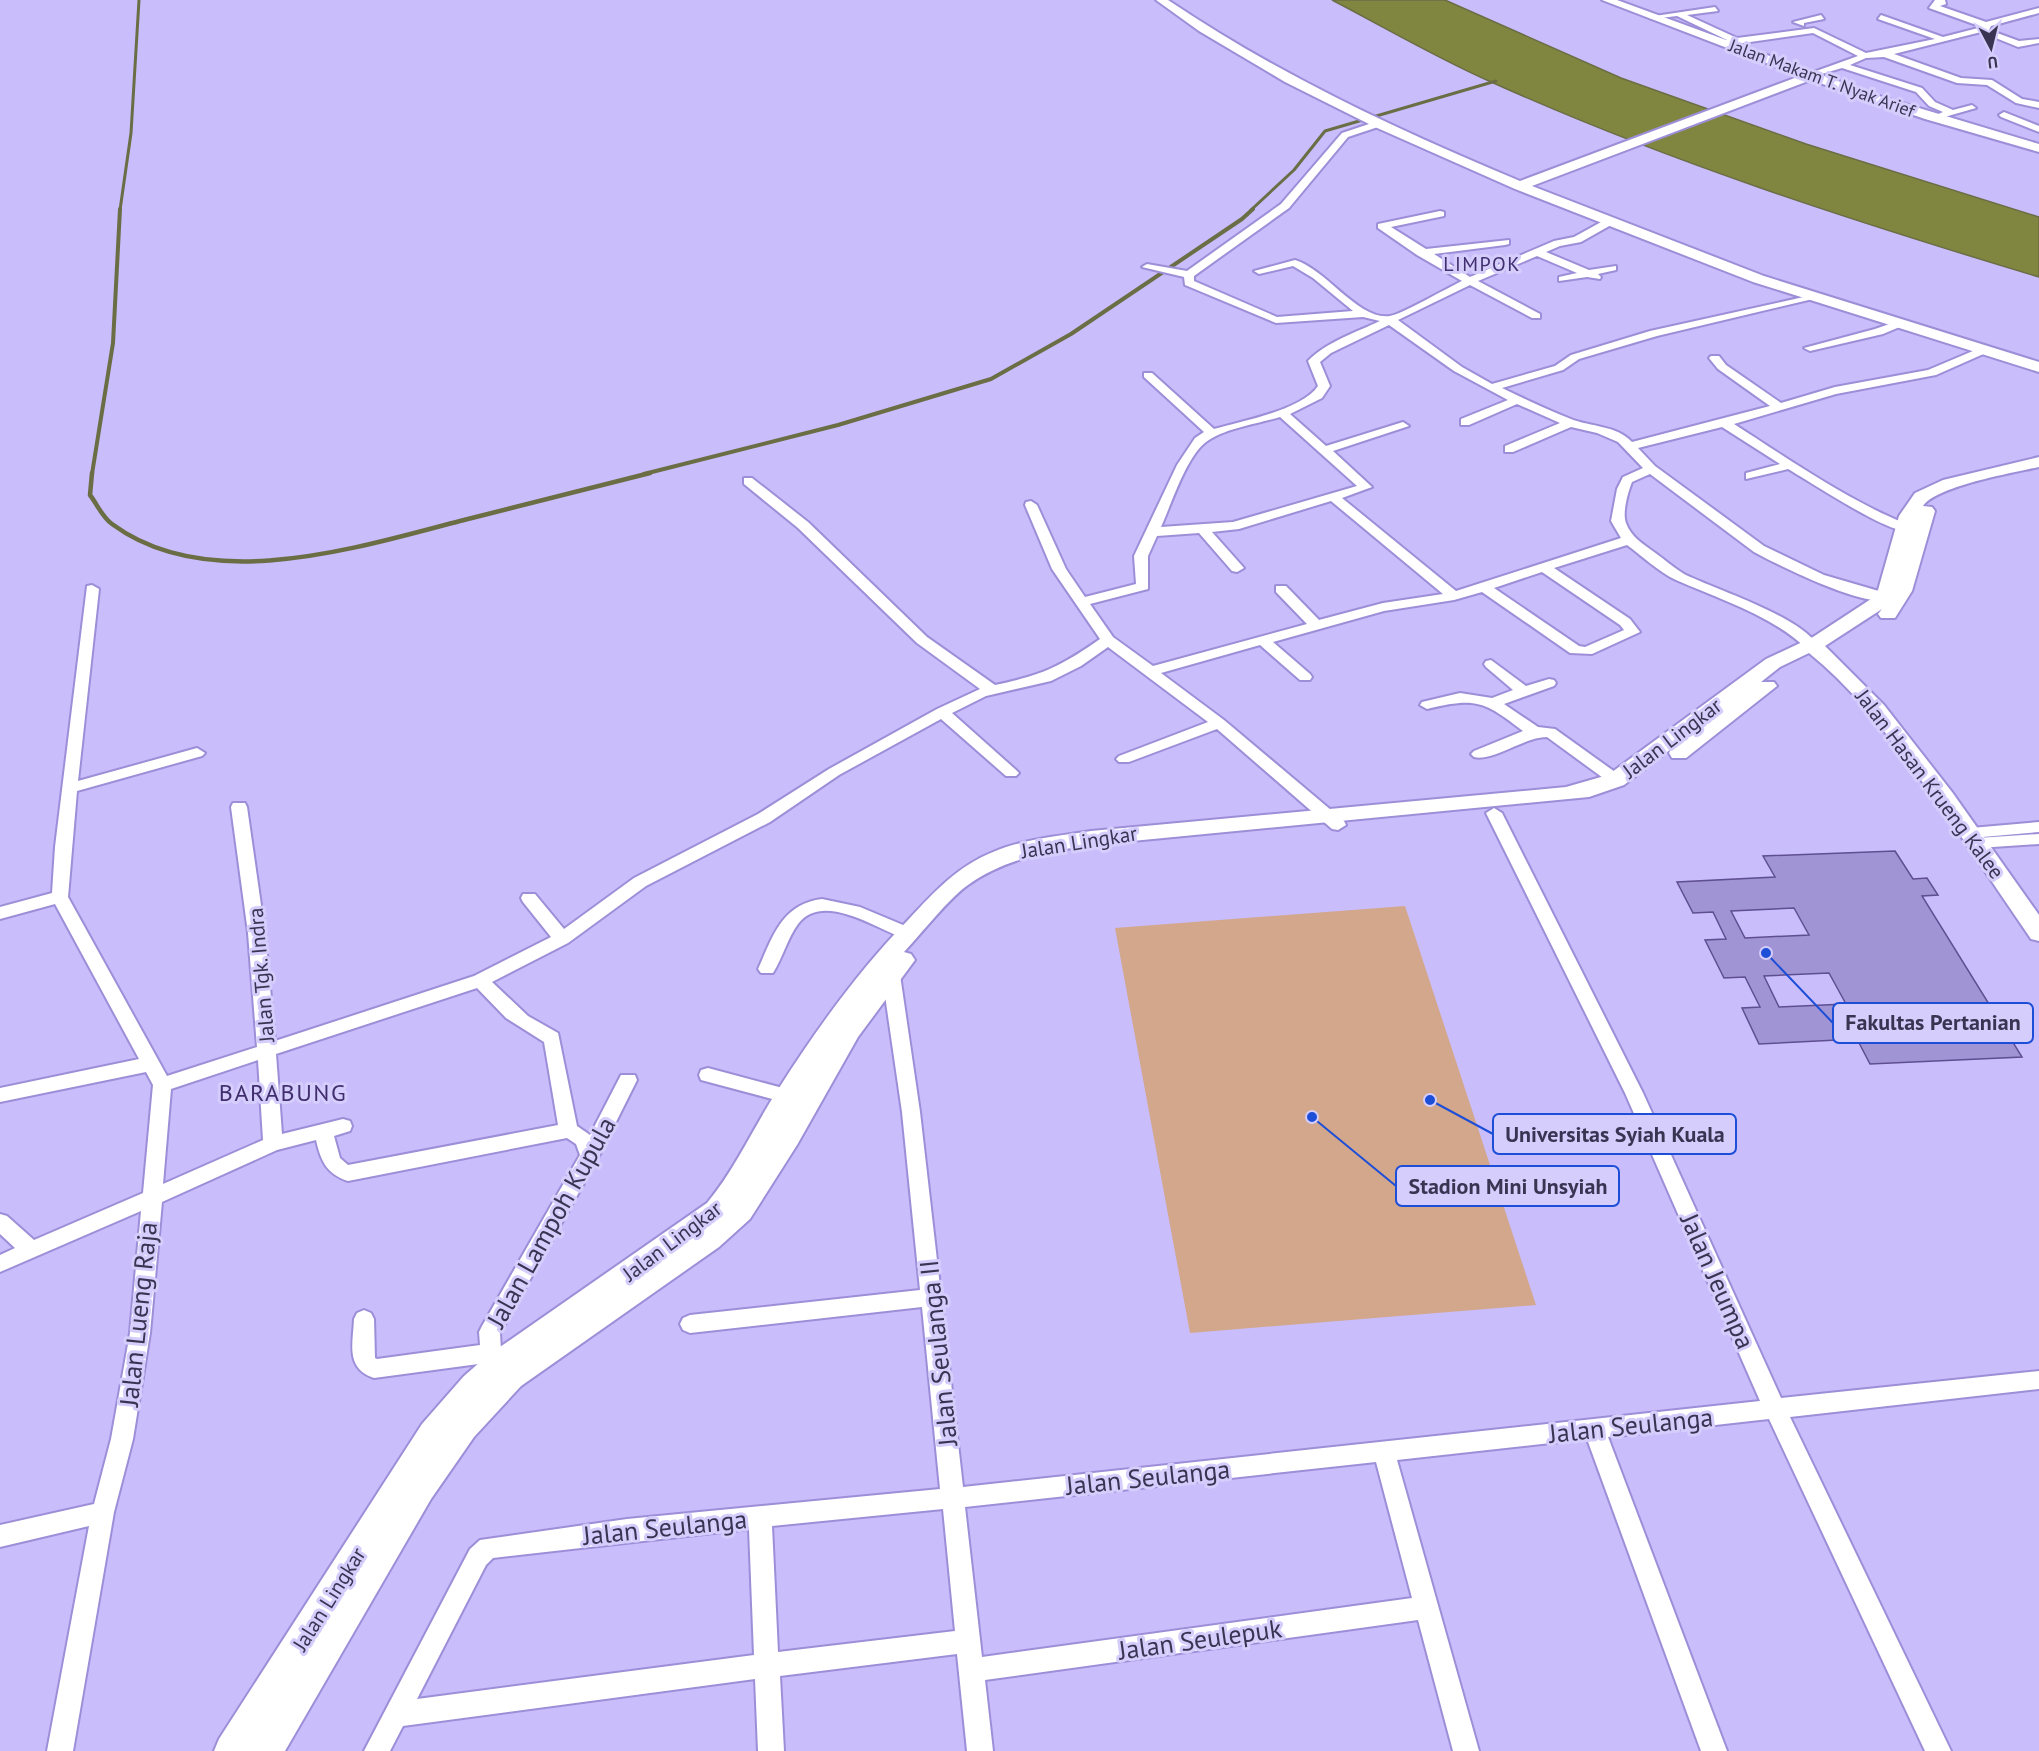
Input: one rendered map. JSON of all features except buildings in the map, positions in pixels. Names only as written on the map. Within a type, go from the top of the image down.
[{"type":"street","points":[[1161,0],[1265,66],[1350,111],[1520,186],[1731,269],[2039,368]]},
{"type":"street","name":"Jalan Makam T. Nyak Arief","points":[[1607,0],[1728,41],[1811,76],[1931,117],[2039,148]]},
{"type":"street","points":[[1939,0],[1943,2],[1932,6],[2018,44],[2039,40]]},
{"type":"street","points":[[1652,17],[1715,9]]},
{"type":"street","points":[[1520,186],[1865,56],[1885,54],[2039,10]]},
{"type":"street","points":[[1679,14],[1728,41],[1814,30]]},
{"type":"street","points":[[1821,17],[1797,22],[1865,56]]},
{"type":"street","points":[[1881,17],[1940,38]]},
{"type":"street","points":[[1885,54],[1960,81],[1989,82],[2019,101],[2039,105]]},
{"type":"street","points":[[1842,65],[1919,90],[1932,104],[1951,112]]},
{"type":"street","points":[[1931,117],[1972,108]]},
{"type":"street","points":[[2004,115],[2039,129]]},
{"type":"street","points":[[1147,267],[1186,275],[1285,206],[1345,135],[1375,123]]},
{"type":"street","points":[[1440,214],[1382,224],[1383,228],[1421,253],[1536,316]]},
{"type":"street","points":[[1083,602],[1143,586],[1141,556],[1183,465],[1199,441],[1212,433],[1282,413],[1301,405],[1323,390],[1314,361],[1317,358],[1389,319],[1471,280],[1558,243],[1577,240],[1607,222]]},
{"type":"street","points":[[1421,253],[1504,242]]},
{"type":"street","points":[[1539,252],[1593,275]]},
{"type":"street","points":[[1259,272],[1295,263],[1317,276],[1363,314]]},
{"type":"street","points":[[1563,279],[1593,275],[1612,268]]},
{"type":"street","points":[[1186,275],[1189,284],[1276,320],[1363,314],[1389,319],[1458,369],[1491,388],[1570,423],[1611,434],[1630,446],[1651,469],[1759,549],[1776,559],[1857,592],[1884,597],[1912,507],[1928,493],[1949,484],[2039,462]]},
{"type":"street","points":[[1491,388],[1559,368],[1575,357],[1814,296]]},
{"type":"street","points":[[1810,348],[1879,332],[1898,324]]},
{"type":"street","points":[[1630,446],[1835,391],[1901,381],[1932,373],[1984,350]]},
{"type":"street","points":[[1715,358],[1722,367],[1780,406]]},
{"type":"street","points":[[1148,375],[1212,433]]},
{"type":"street","points":[[1465,422],[1517,400]]},
{"type":"street","points":[[1153,532],[1204,530],[1260,519],[1366,487],[1282,413]]},
{"type":"street","points":[[1724,422],[1790,465],[1886,521],[1904,528]]},
{"type":"street","points":[[1509,449],[1570,423]]},
{"type":"street","points":[[1325,450],[1403,426]]},
{"type":"street","points":[[1750,476],[1790,465]]},
{"type":"street","points":[[266,1751],[420,1489],[463,1428],[500,1365],[709,1239],[740,1211],[788,1138],[889,966],[978,882],[1018,864],[1077,851],[1333,820],[1494,813],[1569,805],[1617,794],[1653,772],[1776,679],[1817,644],[1876,624],[1896,604],[1909,575],[1923,517],[1933,501],[1971,484],[2039,468]]},
{"type":"street","points":[[1651,469],[1627,480],[1623,489],[1618,521],[1629,540],[1678,576],[1719,592],[1817,644]]},
{"type":"street","points":[[748,481],[803,525],[922,640],[993,691]]},
{"type":"street","points":[[1333,497],[1454,596]]},
{"type":"street","points":[[1031,505],[1059,569],[1108,640],[1219,723],[1333,820]]},
{"type":"street","points":[[1204,530],[1237,568]]},
{"type":"street","points":[[1152,671],[1383,607],[1454,596],[1629,540]]},
{"type":"street","points":[[1484,586],[1575,650],[1587,651],[1633,632],[1625,622],[1543,567]]},
{"type":"street","points":[[92,589],[60,897],[162,1084],[480,980],[562,939],[597,917],[640,882],[764,818],[834,772],[942,712],[975,695],[1046,678],[1076,663],[1108,640]]},
{"type":"street","points":[[1281,589],[1316,625]]},
{"type":"street","name":"Jalan Lingkar","points":[[231,1751],[433,1433],[474,1385],[717,1211],[737,1186],[787,1096],[857,992],[889,966],[909,934],[959,880],[1015,852],[1091,838],[1333,820],[1589,790],[1616,780],[1773,663],[1817,644],[1865,614],[1884,597]]},
{"type":"street","points":[[1261,639],[1305,677]]},
{"type":"street","name":"Jalan Hasan Krueng Kalee","points":[[1817,644],[1877,709],[2039,905]]},
{"type":"street","points":[[1491,664],[1523,691]]},
{"type":"street","points":[[1494,702],[1549,683]]},
{"type":"street","points":[[1426,705],[1466,696],[1494,702],[1534,732]]},
{"type":"street","points":[[942,712],[1011,773]]},
{"type":"street","points":[[1124,759],[1219,723]]},
{"type":"street","points":[[1479,754],[1534,732],[1550,732],[1616,780]]},
{"type":"street","points":[[70,788],[197,753]]},
{"type":"street","name":"Jalan Tgk. Indra","points":[[239,807],[254,886],[268,1051],[273,1144]]},
{"type":"street","name":"Jalan Jeumpa","points":[[1494,813],[1634,1093],[1775,1409],[1938,1751]]},
{"type":"street","points":[[1983,837],[2039,827]]},
{"type":"street","points":[[1983,837],[2039,839]]},
{"type":"street","name":"Jalan Hasan Krueng Kalee","points":[[1983,837],[2039,933]]},
{"type":"street","points":[[0,914],[60,897]]},
{"type":"street","points":[[529,898],[562,939]]},
{"type":"street","points":[[767,969],[798,912],[808,905],[822,905],[866,914],[909,934]]},
{"type":"street","name":"Jalan Seulanga II","points":[[889,966],[911,1112],[970,1641],[980,1751]]},
{"type":"street","points":[[480,980],[494,996],[533,1030],[552,1038],[568,1130]]},
{"type":"street","points":[[0,1095],[150,1064]]},
{"type":"street","points":[[708,1076],[787,1096]]},
{"type":"street","name":"Jalan Lampoh Kupula","points":[[500,1365],[489,1332],[590,1155],[628,1080]]},
{"type":"street","name":"Jalan Lueng Raja","points":[[60,1751],[103,1512],[122,1439],[140,1333],[150,1197],[162,1084]]},
{"type":"street","points":[[0,1264],[273,1144],[344,1126]]},
{"type":"street","points":[[324,1132],[334,1167],[340,1172],[348,1173],[568,1130],[578,1134],[586,1142],[590,1155]]},
{"type":"street","points":[[0,1222],[31,1250]]},
{"type":"street","points":[[690,1324],[932,1297]]},
{"type":"street","points":[[364,1319],[364,1362],[374,1369],[500,1365]]},
{"type":"street","name":"Jalan Seulanga","points":[[377,1751],[478,1557],[488,1548],[627,1530],[1595,1430],[2039,1380]]},
{"type":"street","points":[[1595,1430],[1714,1751]]},
{"type":"street","points":[[1384,1452],[1466,1751]]},
{"type":"street","points":[[0,1536],[103,1512]]},
{"type":"street","points":[[760,1518],[771,1751]]},
{"type":"street","name":"Jalan Seulepuk","points":[[972,1670],[1428,1607]]},
{"type":"street","points":[[398,1714],[970,1641]]},
{"type":"shaded area","points":[[1332,0],[1445,0],[1621,78],[1806,144],[2039,217],[2039,277],[1830,212],[1623,137],[1469,72]]},
{"type":"shaded area","points":[[1405,906],[1536,1305],[1190,1333],[1115,928]]},
{"type":"waterway","points":[[120,210],[131,133],[139,0]]},
{"type":"waterway","points":[[1251,210],[1294,170],[1325,131],[1496,81]]},
{"type":"waterway","points":[[92,474],[113,343],[120,209]]},
{"type":"waterway","points":[[644,474],[838,425],[991,379],[1071,334],[1242,219],[1253,209]]},
{"type":"waterway","points":[[92,473],[90,495],[102,514],[112,524],[150,545],[192,557],[237,561],[283,559],[330,553],[650,473]]},
{"type":"place","name":"Fakultas Pertanian","points":[[1766,953]]},
{"type":"place","name":"Universitas Syiah Kuala","points":[[1430,1100]]},
{"type":"place","name":"Stadion Mini Unsyiah","points":[[1312,1117]]},
{"type":"district","name":"LIMPOK","points":[[1482,264]]},
{"type":"district","name":"BARABUNG","points":[[283,1092]]}]
